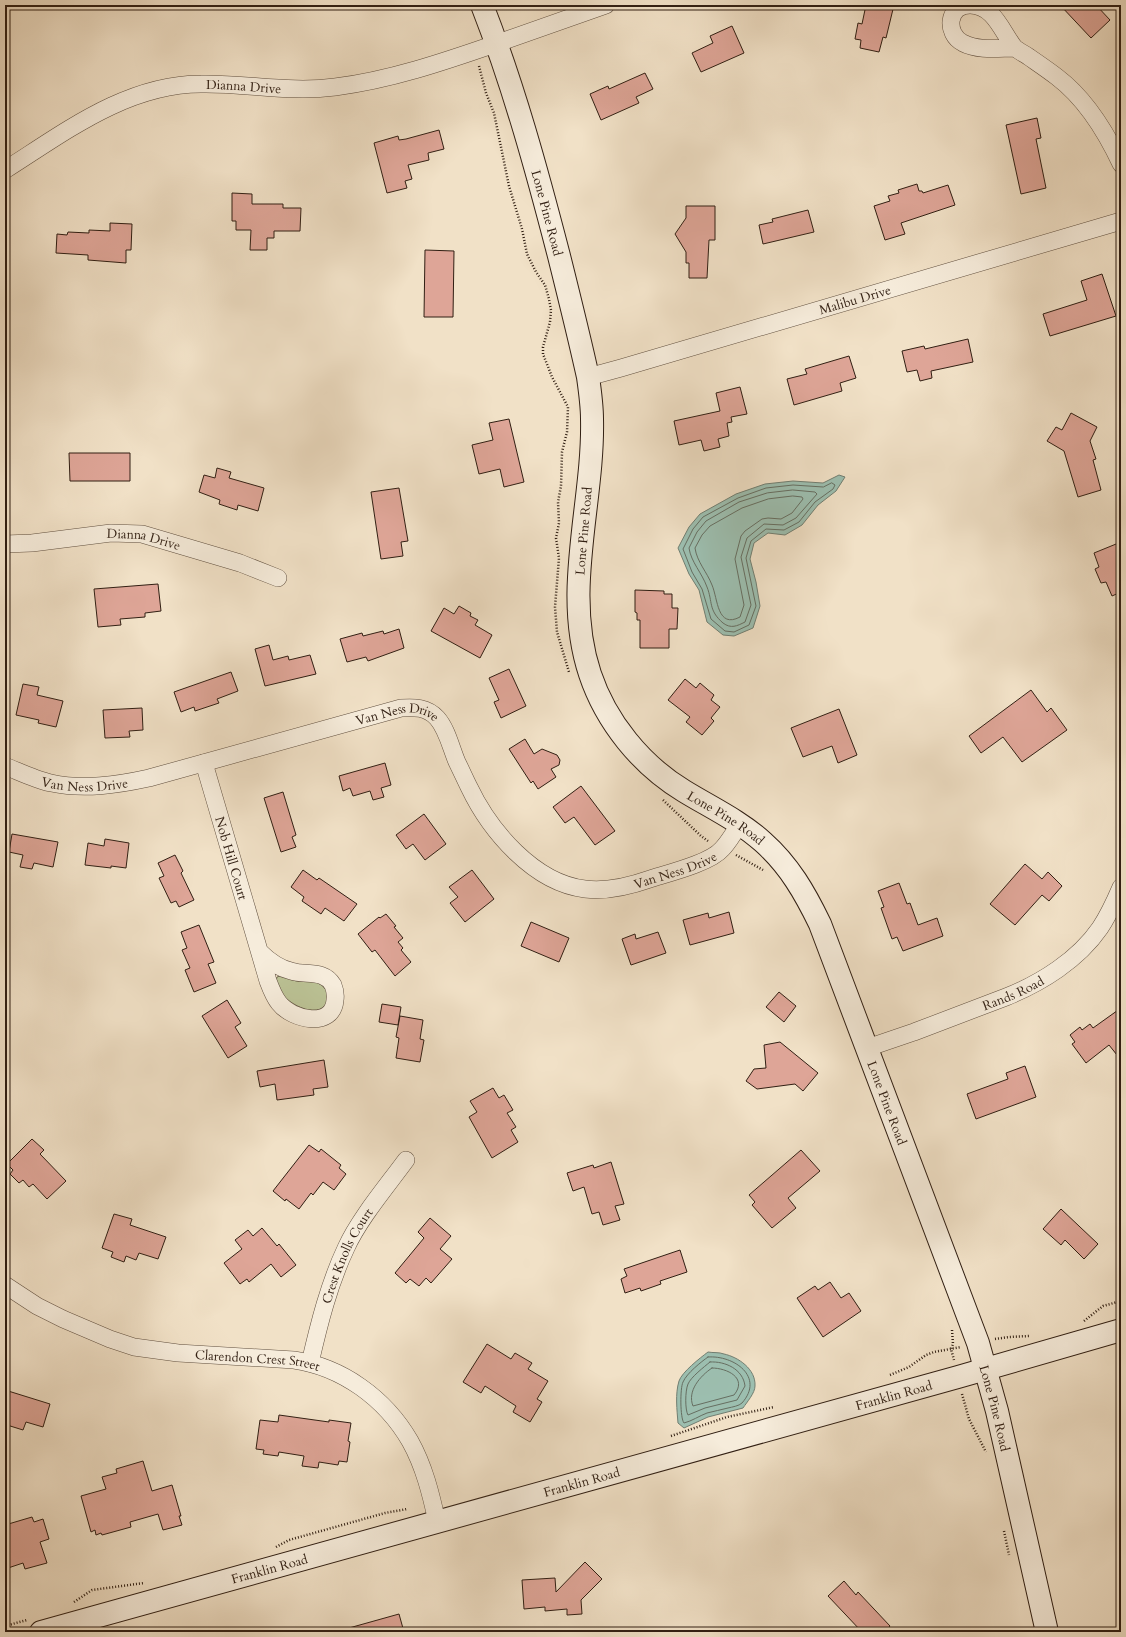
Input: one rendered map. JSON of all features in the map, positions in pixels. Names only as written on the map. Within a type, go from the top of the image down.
[{"type":"street","name":"Lone Pine Road","points":[[482,5],[521,115],[549,217],[588,377],[591,399],[592,439],[582,543],[578,613],[584,654],[590,675],[612,720],[627,741],[643,759],[661,775],[740,824],[763,842],[788,867],[803,890],[820,924],[978,1343],[986,1370],[1047,1632]]},
{"type":"street","points":[[497,44],[606,5]]},
{"type":"street","name":"Dianna Drive","points":[[5,170],[76,126],[118,103],[135,95],[159,88],[176,85],[201,84],[263,88],[308,89],[335,87],[398,74],[442,62],[497,44]]},
{"type":"street","points":[[1015,48],[1048,70],[1076,93],[1102,129],[1121,164]]},
{"type":"street","name":"Malibu Drive","points":[[588,377],[1121,221]]},
{"type":"street","name":"Dianna Drive","points":[[5,544],[32,543],[111,533],[142,534],[240,563],[278,578]]},
{"type":"street","name":"Van Ness Drive","points":[[5,766],[49,782],[63,785],[112,785],[133,782],[401,708],[415,707],[427,710],[437,719],[447,736],[470,789],[502,837],[519,855],[540,872],[571,887],[586,890],[610,889],[627,886],[676,871],[706,859],[722,849],[740,824]]},
{"type":"street","name":"Nob Hill Court","points":[[204,763],[268,981],[280,1004],[298,1017],[308,1019],[324,1017],[330,1012],[335,1002],[336,993],[334,986],[328,978],[323,975],[292,972],[281,968],[270,962],[260,952]]},
{"type":"street","name":"Rands Road","points":[[867,1048],[1012,995],[1050,974],[1068,961],[1092,938],[1100,928],[1121,887]]},
{"type":"street","name":"Crest Knolls Court","points":[[310,1362],[321,1317],[346,1247],[406,1160]]},
{"type":"street","name":"Clarendon Crest Street","points":[[5,1285],[23,1298],[56,1316],[110,1339],[134,1347],[178,1353],[310,1362],[338,1372],[358,1385],[382,1405],[410,1440],[420,1462],[429,1488],[437,1522]]},
{"type":"street","name":"Franklin Road","points":[[38,1625],[75,1619],[437,1522],[986,1370],[1121,1330]]},
{"type":"path","points":[[478,64],[486,93],[494,113],[509,186],[522,229],[527,254],[536,272],[545,285],[549,299],[551,310],[550,322],[543,347],[543,354],[552,378],[568,407],[567,432],[562,452],[562,481],[558,502],[559,523],[556,538],[560,558],[555,607],[557,632],[571,677]]},
{"type":"path","points":[[660,798],[706,839]]},
{"type":"path","points":[[1078,1324],[1103,1306],[1121,1301]]},
{"type":"path","points":[[1001,1338],[1034,1336]]},
{"type":"path","points":[[963,1398],[969,1419],[986,1453]]},
{"type":"path","points":[[273,1548],[285,1541],[385,1513],[414,1509]]},
{"type":"path","points":[[1003,1527],[1010,1557]]},
{"type":"path","points":[[75,1619],[92,1590],[148,1582]]},
{"type":"path","points":[[5,1626],[38,1625]]},
{"type":"shaded area","points":[[280,976],[297,981],[316,982],[320,984],[328,994],[326,1004],[319,1009],[310,1010],[290,1002],[277,986],[277,977]]},
{"type":"water","points":[[839,475],[845,477],[836,491],[818,505],[802,525],[785,535],[768,533],[754,543],[750,559],[760,606],[753,628],[734,636],[723,635],[707,622],[699,590],[689,574],[678,548],[689,527],[700,514],[736,494],[765,484],[793,481],[823,483]]},
{"type":"water","points":[[708,1352],[720,1353],[740,1361],[753,1374],[755,1389],[743,1408],[708,1417],[684,1428],[678,1423],[677,1397],[679,1381],[687,1369]]},
{"type":"building","points":[[866,5],[894,5],[886,38],[883,37],[879,52],[860,48],[861,40],[855,39],[858,23],[862,24]]},
{"type":"building","points":[[1060,5],[1096,5],[1110,20],[1091,38]]},
{"type":"building","points":[[732,26],[744,53],[701,72],[692,53],[713,43],[710,36]]},
{"type":"building","points":[[645,73],[653,89],[636,97],[639,103],[601,120],[590,94],[608,86],[609,89]]},
{"type":"building","points":[[1037,118],[1041,138],[1036,139],[1046,188],[1021,194],[1006,125]]},
{"type":"building","points":[[439,130],[444,149],[428,153],[429,160],[408,165],[412,179],[405,181],[407,188],[387,193],[374,143],[398,136],[399,140],[406,139]]},
{"type":"building","points":[[917,184],[919,191],[922,191],[923,193],[948,185],[955,205],[901,223],[905,234],[885,240],[874,206],[890,201],[888,196],[899,193],[898,190]]},
{"type":"building","points":[[232,193],[252,194],[252,204],[283,204],[283,208],[301,208],[300,231],[274,231],[274,238],[267,238],[267,250],[250,250],[251,230],[236,230],[236,221],[232,221]]},
{"type":"building","points":[[686,206],[715,206],[715,240],[709,240],[707,278],[689,278],[689,263],[686,263],[686,252],[675,234],[686,218]]},
{"type":"building","points":[[808,210],[814,232],[763,244],[759,225],[773,222],[772,219]]},
{"type":"building","points":[[110,223],[132,224],[131,250],[126,250],[126,263],[88,260],[88,255],[56,253],[57,234],[67,235],[68,232],[89,233],[89,230],[110,231]]},
{"type":"building","points":[[425,250],[454,251],[453,317],[424,317]]},
{"type":"building","points":[[1102,274],[1116,316],[1050,336],[1043,314],[1087,300],[1081,281]]},
{"type":"building","points":[[968,339],[973,362],[931,371],[932,378],[920,381],[917,370],[907,372],[902,351],[924,346],[925,349]]},
{"type":"building","points":[[849,356],[856,378],[840,383],[842,391],[794,405],[787,379],[807,374],[805,369]]},
{"type":"building","points":[[740,387],[747,414],[731,417],[732,422],[727,423],[729,436],[718,439],[720,447],[704,451],[701,440],[679,445],[674,421],[720,411],[716,393]]},
{"type":"building","points":[[1071,413],[1097,427],[1090,441],[1096,459],[1093,460],[1101,490],[1078,497],[1064,451],[1047,441],[1056,427],[1062,430]]},
{"type":"building","points":[[509,419],[524,482],[504,487],[500,469],[479,474],[472,445],[493,440],[489,423]]},
{"type":"building","points":[[69,453],[130,453],[130,481],[70,481]]},
{"type":"building","points":[[217,468],[231,472],[229,478],[264,488],[258,511],[238,505],[237,510],[219,504],[220,500],[199,492],[204,475],[215,478]]},
{"type":"building","points":[[399,488],[408,541],[401,542],[403,556],[381,559],[371,492]]},
{"type":"building","points":[[1121,542],[1121,592],[1112,596],[1106,582],[1101,583],[1095,569],[1099,567],[1094,553]]},
{"type":"building","points":[[158,584],[161,611],[145,613],[145,617],[120,619],[121,625],[98,627],[94,589]]},
{"type":"building","points":[[635,590],[664,591],[664,594],[672,594],[672,608],[678,608],[677,629],[669,629],[669,648],[640,648],[640,620],[637,620],[637,613],[635,612]]},
{"type":"building","points":[[459,606],[471,613],[470,616],[478,620],[475,625],[492,635],[480,658],[431,631],[444,608],[454,614]]},
{"type":"building","points":[[399,629],[404,648],[368,661],[366,657],[347,662],[340,639],[362,633],[363,636],[383,631],[384,634]]},
{"type":"building","points":[[269,645],[273,660],[288,656],[289,660],[310,655],[316,674],[265,686],[255,649]]},
{"type":"building","points":[[509,669],[526,706],[501,718],[494,702],[499,700],[489,678]]},
{"type":"building","points":[[231,672],[238,691],[217,699],[219,703],[195,711],[194,707],[181,712],[174,692]]},
{"type":"building","points":[[685,679],[696,688],[700,683],[714,695],[711,700],[720,707],[711,718],[714,721],[702,735],[686,722],[690,717],[668,700]]},
{"type":"building","points":[[23,684],[39,687],[37,695],[63,701],[56,727],[38,723],[39,720],[16,715]]},
{"type":"building","points":[[1031,690],[1047,712],[1051,708],[1067,730],[1022,762],[1003,737],[981,753],[969,736]]},
{"type":"building","points":[[142,708],[143,730],[129,731],[130,737],[105,738],[103,710]]},
{"type":"building","points":[[839,709],[857,755],[838,763],[832,746],[803,757],[791,728]]},
{"type":"building","points":[[525,739],[534,754],[542,749],[557,755],[560,760],[559,765],[551,769],[556,777],[538,789],[533,781],[531,783],[509,749]]},
{"type":"building","points":[[385,763],[391,785],[381,788],[384,797],[373,800],[370,791],[353,796],[350,788],[343,791],[339,776]]},
{"type":"building","points":[[581,786],[615,831],[595,845],[574,817],[565,823],[553,807]]},
{"type":"building","points":[[283,792],[296,835],[292,837],[296,847],[281,852],[264,798]]},
{"type":"building","points":[[424,814],[446,844],[425,860],[413,844],[406,849],[396,835]]},
{"type":"building","points":[[12,834],[58,842],[53,867],[34,863],[32,869],[20,867],[23,855],[9,852]]},
{"type":"building","points":[[105,839],[129,843],[126,868],[85,865],[88,843],[104,846]]},
{"type":"building","points":[[175,855],[183,871],[181,873],[194,900],[179,907],[176,901],[171,903],[159,878],[164,876],[158,863]]},
{"type":"building","points":[[1025,864],[1042,879],[1048,872],[1062,886],[1049,901],[1042,895],[1015,925],[990,904]]},
{"type":"building","points":[[303,870],[317,880],[319,878],[357,904],[344,921],[325,908],[321,914],[302,901],[304,897],[291,887]]},
{"type":"building","points":[[472,870],[494,899],[465,922],[450,903],[458,897],[449,887]]},
{"type":"building","points":[[899,883],[907,904],[910,903],[918,925],[937,918],[943,936],[903,951],[897,937],[892,939],[881,908],[884,907],[878,891]]},
{"type":"building","points":[[729,912],[734,933],[690,945],[683,920],[708,913],[709,918]]},
{"type":"building","points":[[386,914],[396,926],[394,927],[403,938],[398,942],[403,948],[401,950],[411,962],[395,976],[375,950],[372,952],[358,934],[379,917],[380,918]]},
{"type":"building","points":[[531,922],[569,938],[559,962],[521,946]]},
{"type":"building","points":[[199,925],[214,962],[208,964],[216,983],[194,992],[185,970],[190,968],[182,950],[187,948],[181,932]]},
{"type":"building","points":[[658,932],[666,953],[631,965],[622,939],[635,934],[636,939]]},
{"type":"building","points":[[779,992],[796,1006],[784,1022],[766,1007]]},
{"type":"building","points":[[227,1000],[241,1023],[235,1027],[247,1046],[228,1058],[202,1016]]},
{"type":"building","points":[[382,1004],[401,1007],[398,1025],[379,1022]]},
{"type":"building","points":[[1121,1008],[1121,1060],[1109,1045],[1086,1063],[1072,1044],[1075,1042],[1070,1035],[1080,1027],[1082,1030],[1090,1024],[1093,1028]]},
{"type":"building","points":[[400,1016],[423,1020],[420,1039],[424,1040],[420,1062],[396,1058],[399,1038],[396,1037]]},
{"type":"building","points":[[780,1042],[818,1073],[803,1091],[795,1084],[757,1089],[746,1081],[754,1069],[766,1068],[764,1045]]},
{"type":"building","points":[[324,1060],[328,1087],[313,1089],[314,1095],[277,1100],[275,1084],[260,1087],[257,1071]]},
{"type":"building","points":[[1025,1066],[1036,1097],[976,1119],[967,1094],[1008,1079],[1006,1073]]},
{"type":"building","points":[[493,1088],[499,1098],[504,1095],[513,1110],[507,1113],[516,1127],[511,1130],[518,1142],[492,1158],[469,1117],[477,1112],[470,1101]]},
{"type":"building","points":[[32,1139],[44,1150],[40,1154],[66,1181],[47,1199],[33,1184],[29,1187],[23,1180],[19,1183],[10,1174],[13,1170],[7,1164]]},
{"type":"building","points":[[309,1145],[319,1152],[321,1149],[341,1165],[339,1168],[346,1174],[334,1190],[323,1182],[313,1195],[311,1193],[299,1209],[286,1199],[285,1201],[273,1191]]},
{"type":"building","points":[[801,1150],[820,1171],[788,1198],[796,1208],[772,1228],[752,1205],[755,1202],[749,1195]]},
{"type":"building","points":[[611,1162],[624,1204],[615,1206],[620,1220],[603,1225],[599,1212],[592,1214],[584,1187],[573,1191],[567,1173],[593,1165],[594,1168]]},
{"type":"building","points":[[1061,1209],[1098,1244],[1084,1259],[1065,1240],[1061,1245],[1043,1229]]},
{"type":"building","points":[[114,1214],[132,1219],[130,1225],[166,1237],[158,1259],[139,1253],[136,1260],[126,1256],[124,1262],[111,1257],[113,1252],[102,1248]]},
{"type":"building","points":[[430,1218],[451,1236],[440,1249],[452,1259],[431,1283],[426,1278],[419,1286],[410,1279],[406,1283],[395,1273],[424,1238],[418,1232]]},
{"type":"building","points":[[262,1228],[277,1246],[279,1244],[296,1265],[281,1277],[271,1264],[249,1282],[247,1279],[240,1284],[224,1263],[242,1249],[235,1240],[248,1230],[253,1236]]},
{"type":"building","points":[[680,1250],[687,1272],[660,1281],[661,1284],[641,1291],[640,1288],[625,1293],[621,1279],[627,1276],[624,1269]]},
{"type":"building","points":[[830,1282],[841,1298],[849,1293],[861,1311],[823,1337],[797,1298],[815,1286],[818,1290]]},
{"type":"building","points":[[487,1344],[511,1359],[515,1353],[532,1363],[528,1369],[548,1381],[537,1399],[542,1402],[530,1422],[513,1412],[516,1406],[485,1386],[481,1393],[463,1382]]},
{"type":"building","points":[[5,1390],[50,1404],[43,1427],[26,1422],[23,1430],[7,1425],[9,1416],[5,1415]]},
{"type":"building","points":[[279,1415],[329,1422],[329,1420],[351,1423],[347,1462],[339,1461],[338,1465],[319,1462],[318,1468],[302,1466],[304,1456],[279,1452],[278,1456],[263,1454],[264,1450],[256,1449],[260,1420],[278,1422]]},
{"type":"building","points":[[143,1461],[152,1491],[172,1485],[181,1516],[179,1516],[182,1525],[163,1530],[158,1514],[130,1522],[131,1527],[102,1535],[101,1533],[96,1535],[95,1530],[91,1532],[81,1496],[106,1489],[102,1477],[117,1473],[116,1469]]},
{"type":"building","points":[[32,1517],[34,1522],[43,1519],[49,1539],[40,1542],[47,1563],[25,1569],[23,1563],[5,1569],[5,1525]]},
{"type":"building","points":[[585,1562],[602,1579],[581,1600],[582,1614],[567,1615],[567,1609],[545,1611],[545,1607],[524,1609],[522,1580],[555,1578],[556,1592]]},
{"type":"building","points":[[844,1581],[856,1595],[858,1592],[890,1626],[885,1632],[862,1632],[828,1596]]},
{"type":"building","points":[[399,1614],[404,1632],[349,1632],[349,1628]]}]
